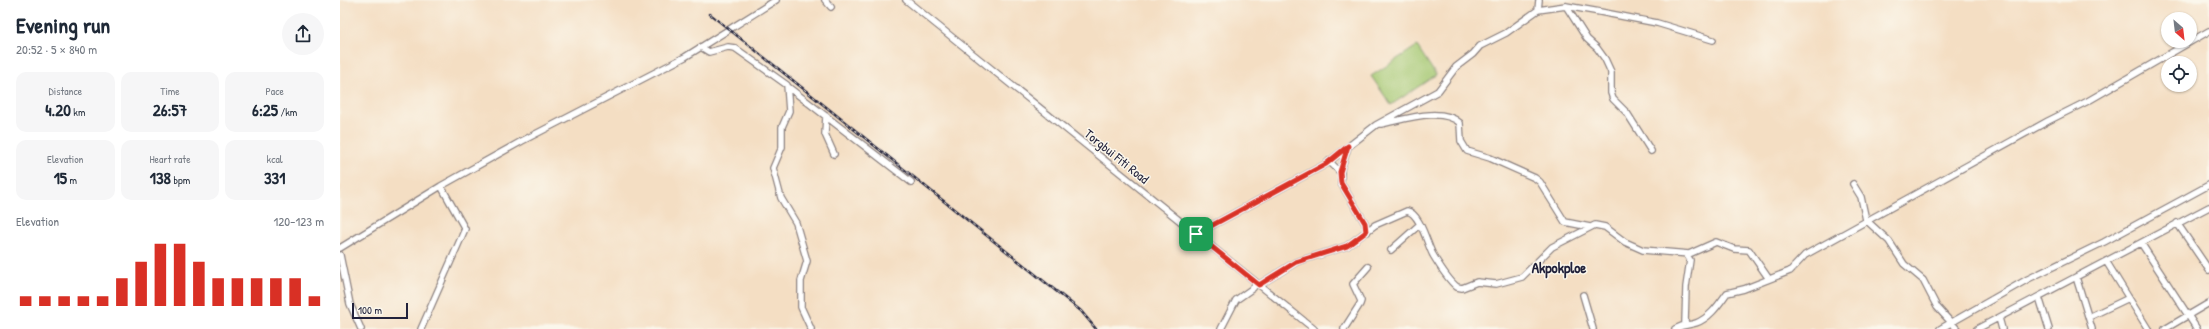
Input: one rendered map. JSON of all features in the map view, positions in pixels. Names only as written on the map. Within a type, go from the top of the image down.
[{"type":"street","points":[[340,248],[441,186],[522,141],[632,86],[700,47],[776,0]]},
{"type":"street","points":[[825,0],[831,7]]},
{"type":"street","name":"Torgbui Fiti Road","points":[[906,0],[1314,329]]},
{"type":"street","points":[[1538,10],[1539,0]]},
{"type":"street","points":[[1196,234],[1329,161],[1376,125],[1438,90],[1456,67],[1473,54],[1480,46],[1506,33],[1538,10],[1566,6],[1657,23],[1713,40]]},
{"type":"street","points":[[1566,6],[1587,39],[1597,48],[1605,59],[1611,72],[1611,92],[1613,99],[1627,113],[1651,151]]},
{"type":"street","points":[[1675,329],[1685,323],[1695,323],[1713,312],[1727,293],[1744,289],[1790,271],[1805,255],[1866,220],[2088,101],[2209,31]]},
{"type":"street","points":[[700,47],[709,52],[728,47],[735,48],[774,75],[787,87],[911,182]]},
{"type":"street","points":[[787,87],[789,111],[782,127],[782,147],[773,168],[781,198],[796,223],[807,261],[801,281],[801,307],[811,329]]},
{"type":"street","points":[[1376,125],[1419,114],[1444,117],[1457,121],[1460,123],[1461,141],[1467,151],[1490,158],[1535,178],[1540,182],[1565,222],[1590,227]]},
{"type":"street","points":[[826,116],[825,134],[834,154]]},
{"type":"street","points":[[1348,146],[1340,172],[1341,183],[1365,223],[1366,232]]},
{"type":"street","points":[[1329,161],[1340,172]]},
{"type":"street","points":[[1854,184],[1861,197],[1866,220],[1889,241],[1904,264],[1923,280],[1937,307],[1957,329]]},
{"type":"street","points":[[1940,329],[2013,288],[2111,238],[2209,185]]},
{"type":"street","points":[[421,329],[465,229],[441,186]]},
{"type":"street","points":[[1977,329],[2209,207]]},
{"type":"street","points":[[1221,329],[1236,300],[1258,284],[1296,262],[1347,246],[1375,225],[1407,211],[1411,211],[1426,234],[1433,255],[1450,279],[1457,287],[1462,288],[1477,282],[1496,284],[1522,277],[1552,247],[1595,225],[1604,227],[1625,242],[1643,250],[1686,254],[1716,242],[1734,249],[1749,250],[1769,279]]},
{"type":"street","points":[[1365,223],[1375,225]]},
{"type":"street","points":[[2177,223],[2209,270]]},
{"type":"street","points":[[1391,250],[1419,225]]},
{"type":"street","points":[[2141,242],[2198,329]]},
{"type":"street","points":[[1685,323],[1686,287],[1690,260],[1686,254]]},
{"type":"street","points":[[340,255],[350,304],[361,329]]},
{"type":"street","points":[[2106,261],[2148,329]]},
{"type":"street","points":[[1344,329],[1361,301],[1353,284],[1368,267]]},
{"type":"street","points":[[2076,277],[2092,329]]},
{"type":"street","points":[[1583,295],[1593,329]]},
{"type":"street","points":[[2039,297],[2049,329]]},
{"type":"street","points":[[2089,317],[2129,298]]},
{"type":"street","points":[[2164,329],[2209,303]]},
{"type":"street","points":[[1999,318],[2002,329]]},
{"type":"green space","points":[[1417,46],[1436,75],[1391,105],[1371,76]]},
{"type":"railway","points":[[710,14],[1081,311],[1096,329]]},
{"type":"district","name":"Akpokploe","points":[[1559,267]]},
{"type":"route","points":[[1348,146],[1340,172],[1341,183],[1350,195],[1356,210],[1365,223],[1366,232],[1354,242],[1347,246],[1317,254],[1296,262],[1259,285],[1196,234],[1326,164],[1348,146]]}]
